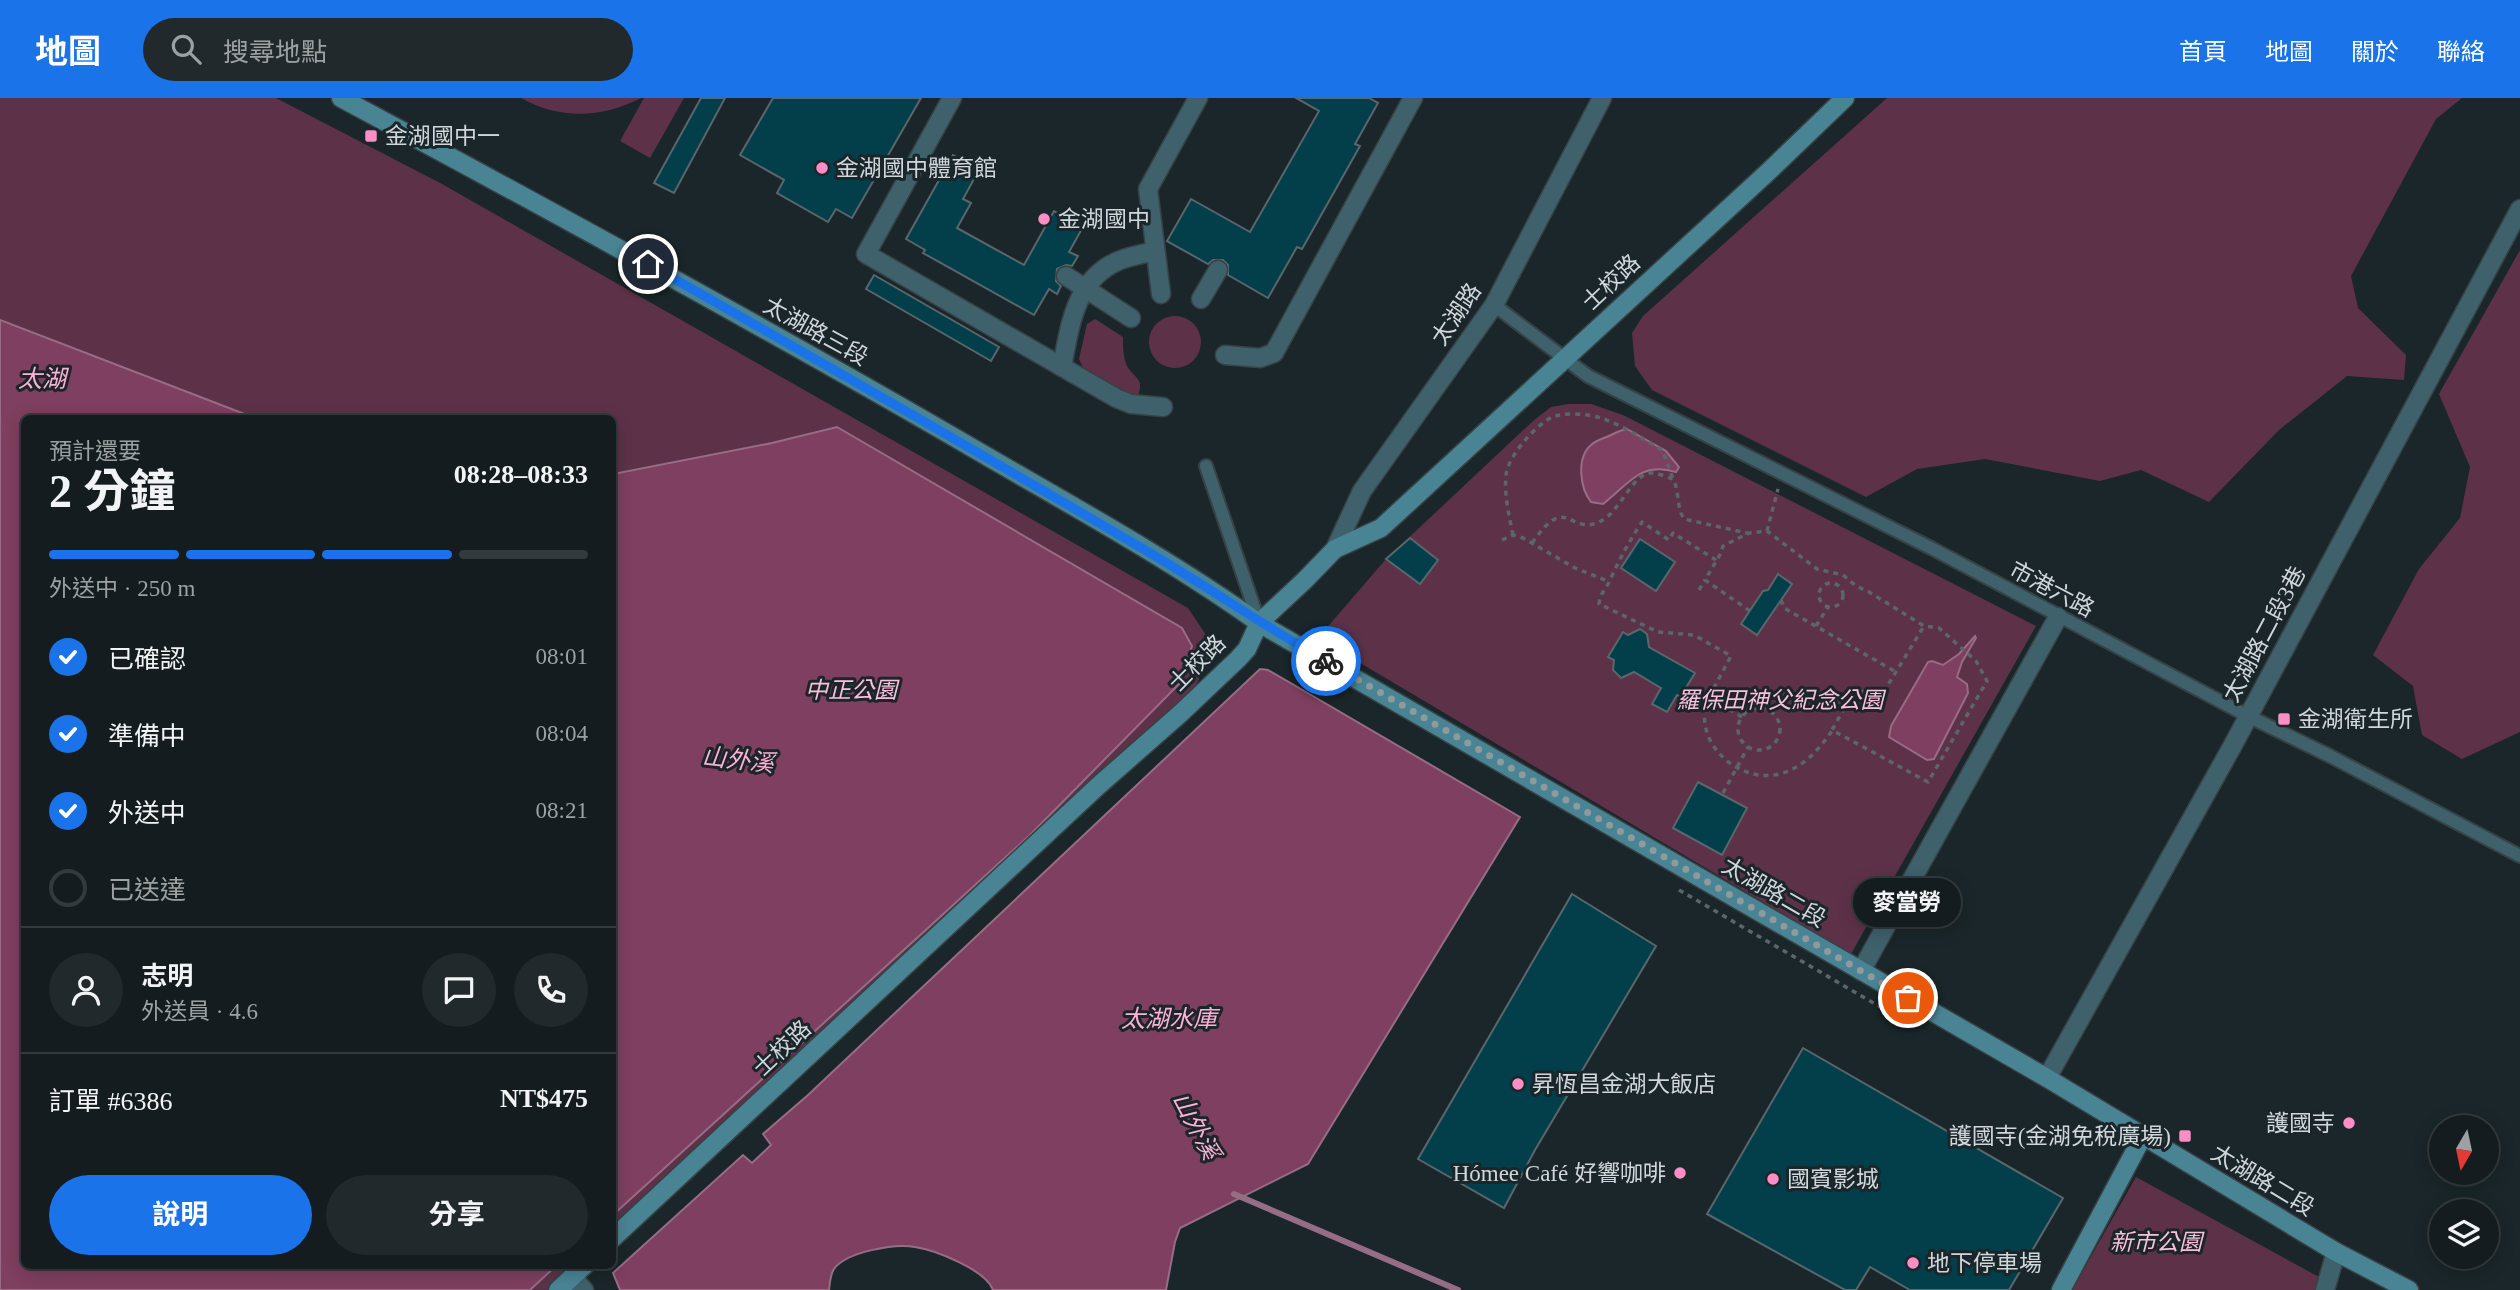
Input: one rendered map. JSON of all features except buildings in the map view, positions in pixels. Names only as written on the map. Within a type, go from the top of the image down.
[{"type":"street","name":"太湖路三段","points":[[341,98],[599,237],[891,401],[1212,589],[1259,623]]},
{"type":"street","points":[[952,98],[866,254],[1131,404],[1163,407]]},
{"type":"street","points":[[1161,294],[1148,189],[1198,98]]},
{"type":"street","points":[[1225,355],[1259,358],[1274,353],[1413,98]]},
{"type":"street","name":"太湖路","points":[[1335,549],[1362,491],[1494,305],[1602,98]]},
{"type":"street","name":"士校路","points":[[616,1235],[1098,786],[1230,667],[1247,649],[1259,623],[1335,549],[1381,528],[1845,98]]},
{"type":"street","name":"太湖路二段3巷","points":[[2047,1078],[2248,716],[2520,209]]},
{"type":"street","points":[[1062,366],[1074,308],[1085,288],[1102,269],[1121,260],[1155,251]]},
{"type":"street","points":[[1201,299],[1218,270]]},
{"type":"street","points":[[1066,276],[1131,318]]},
{"type":"street","points":[[1861,971],[2058,617]]},
{"type":"street","name":"太湖路二段","points":[[1259,623],[2047,1078],[2336,1252],[2409,1290]]},
{"type":"street","points":[[2061,1290],[2143,1136]]},
{"type":"street","points":[[2325,1290],[2336,1252]]},
{"type":"street","points":[[558,1290],[580,1277]]},
{"type":"lane","name":"市港六路","points":[[1494,305],[1588,376],[1625,396],[1933,549],[2058,617],[2520,856]]},
{"type":"lane","points":[[1206,466],[1259,623]]},
{"type":"path","points":[[1513,535],[1507,506],[1506,475],[1513,454],[1542,425],[1561,415],[1591,416],[1617,425],[1663,451],[1679,493],[1678,508],[1684,519],[1749,533],[1767,531],[1817,569],[1843,575],[1856,586],[1924,626],[1939,628],[1976,662],[1987,681],[1928,782],[1832,730]]},
{"type":"path","points":[[1532,543],[1546,523],[1556,517],[1590,524],[1601,522],[1614,512],[1642,475],[1652,473],[1673,479]]},
{"type":"path","points":[[1767,531],[1778,487]]},
{"type":"path","points":[[1717,561],[1673,533],[1669,540],[1642,522],[1618,561],[1610,582],[1602,591],[1599,604],[1658,632],[1694,635],[1731,656],[1705,706],[1706,726],[1712,744],[1724,759],[1737,767],[1761,775],[1782,773],[1801,765],[1819,750],[1855,689],[1880,698],[1924,626]]},
{"type":"path","points":[[1699,590],[1723,546],[1749,533]]},
{"type":"path","points":[[1502,540],[1513,535],[1575,568],[1610,582]]},
{"type":"path","points":[[1705,580],[1750,611]]},
{"type":"path","points":[[1836,583],[1842,588],[1843,601],[1828,607],[1819,599],[1820,591],[1824,584],[1836,583]]},
{"type":"path","points":[[1781,600],[1784,608],[1896,673]]},
{"type":"path","points":[[1816,627],[1828,607]]},
{"type":"path","points":[[1709,697],[1742,718]]},
{"type":"path","points":[[1752,710],[1772,713],[1779,724],[1778,738],[1774,744],[1762,750],[1748,747],[1740,737],[1739,723],[1742,718],[1752,710]]},
{"type":"path","points":[[1723,793],[1748,747]]},
{"type":"path","points":[[1679,890],[1896,1016]]},
{"type":"green space","name":"中正公園","points":[[0,98],[276,98],[442,184],[1188,608],[1208,638],[1209,660],[1181,713],[616,1236],[616,415],[21,415],[21,1269],[581,1269],[558,1290],[0,1290]]},
{"type":"green space","points":[[521,98],[641,98],[611,110],[581,114],[551,110]]},
{"type":"green space","points":[[644,98],[684,98],[650,158],[620,141]]},
{"type":"green space","points":[[1887,98],[2462,98],[2436,119],[2351,276],[2358,308],[2406,355],[2404,380],[2347,376],[2279,430],[2209,502],[2141,470],[2100,481],[1985,459],[1917,469],[1866,497],[1652,390],[1635,366],[1632,333],[1643,316]]},
{"type":"green space","points":[[2520,250],[2520,732],[2462,759],[2422,735],[2413,686],[2373,655],[2419,569],[2460,518],[2470,467],[2439,394]]},
{"type":"green space","points":[[1175,316],[1185,318],[1193,324],[1199,332],[1199,352],[1193,360],[1185,366],[1175,368],[1165,366],[1157,360],[1151,352],[1149,342],[1151,332],[1157,324],[1165,318]]},
{"type":"green space","points":[[1095,319],[1123,337],[1126,363],[1140,385],[1138,395],[1130,396],[1083,368],[1079,359],[1086,328],[1087,324]]},
{"type":"green space","name":"羅保田神父紀念公園","points":[[1591,404],[1623,415],[2036,626],[1851,954],[1318,638],[1386,559],[1533,421],[1551,407]]},
{"type":"green space","name":"新市公園","points":[[2136,1177],[2319,1277],[2315,1290],[2072,1290]]},
{"type":"water","name":"太湖","points":[[0,320],[247,415],[21,415],[21,1269],[553,1269],[530,1290],[0,1290]]},
{"type":"water","points":[[837,427],[1182,628],[1192,646],[1181,682],[1030,835],[616,1212],[616,473],[772,443]]},
{"type":"water","points":[[1627,429],[1666,451],[1679,467],[1676,472],[1664,469],[1644,472],[1603,504],[1591,502],[1582,481],[1583,457],[1595,442]]},
{"type":"water","points":[[1975,636],[1957,677],[1967,684],[1968,693],[1934,759],[1927,760],[1889,737],[1891,726],[1928,662],[1943,665],[1959,654]]},
{"type":"water","name":"太湖水庫","points":[[1260,669],[1268,670],[1520,817],[1308,1164],[1180,1228],[1166,1290],[993,1290],[981,1275],[971,1268],[935,1252],[906,1246],[871,1250],[840,1263],[831,1276],[829,1290],[620,1290],[613,1273],[743,1155],[752,1163],[771,1145],[763,1134],[808,1095]]},
{"type":"waterway","name":"山外溪","points":[[1234,1194],[1458,1290]]},
{"type":"way so far","points":[[1326,661],[1908,998]]},
{"type":"place","name":"金湖國中一","points":[[371,136]]},
{"type":"place","name":"金湖國中體育館","points":[[822,168]]},
{"type":"place","name":"金湖國中","points":[[1044,219]]},
{"type":"place","name":"金湖衛生所","points":[[2284,719]]},
{"type":"place","name":"麥當勞","points":[[1908,998]]},
{"type":"place","name":"昇恆昌金湖大飯店","points":[[1518,1084]]},
{"type":"place","name":"護國寺","points":[[2349,1123]]},
{"type":"place","name":"護國寺(金湖免稅廣場)","points":[[2185,1136]]},
{"type":"place","name":"Hómee Café 好響咖啡","points":[[1680,1173]]},
{"type":"place","name":"國賓影城","points":[[1773,1179]]},
{"type":"place","name":"地下停車場","points":[[1913,1263]]},
{"type":"route","points":[[648,264],[891,401],[1212,589],[1259,623],[1326,661]]}]
